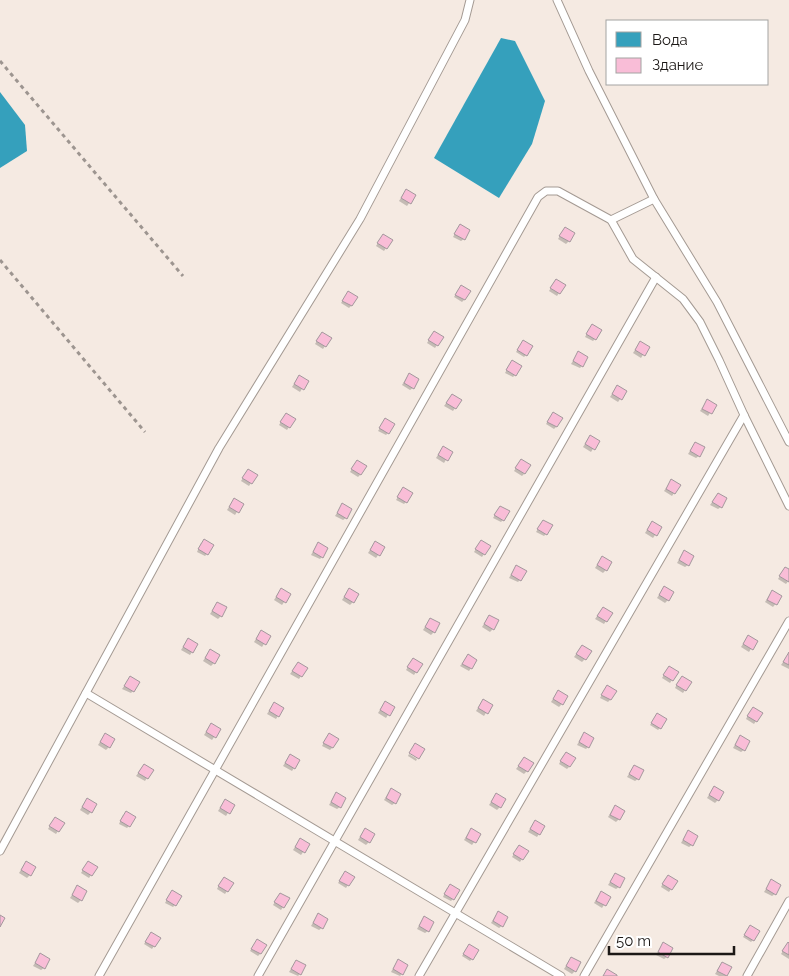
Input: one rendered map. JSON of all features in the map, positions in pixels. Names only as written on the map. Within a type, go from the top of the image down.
[{"type":"lane","points":[[0,851],[219,448],[360,219],[465,20],[470,0]]},
{"type":"lane","points":[[557,0],[589,71],[654,199],[717,302],[789,442]]},
{"type":"lane","points":[[99,976],[538,197],[546,191],[558,191],[611,220],[633,259],[683,299],[700,322],[789,506]]},
{"type":"lane","points":[[611,220],[654,199]]},
{"type":"lane","points":[[258,976],[656,277]]},
{"type":"lane","points":[[419,976],[744,415]]},
{"type":"lane","points":[[584,976],[789,621]]},
{"type":"lane","points":[[86,693],[561,976]]},
{"type":"lane","points":[[747,976],[789,901]]},
{"type":"path","points":[[0,61],[183,276]]},
{"type":"path","points":[[0,260],[145,432]]},
{"type":"water","points":[[501,38],[515,41],[545,101],[532,144],[499,198],[434,158]]},
{"type":"water","points":[[0,92],[25,125],[27,151],[0,168]]},
{"type":"building","points":[[406,189],[416,195],[411,204],[401,198]]},
{"type":"building","points":[[460,224],[470,230],[465,240],[454,234]]},
{"type":"building","points":[[565,227],[575,233],[570,242],[559,236]]},
{"type":"building","points":[[383,234],[393,240],[387,249],[377,243]]},
{"type":"building","points":[[556,279],[566,285],[560,294],[550,288]]},
{"type":"building","points":[[461,285],[471,291],[465,300],[455,295]]},
{"type":"building","points":[[348,291],[358,297],[352,306],[342,301]]},
{"type":"building","points":[[592,324],[602,330],[596,340],[586,334]]},
{"type":"building","points":[[434,331],[444,337],[438,346],[428,340]]},
{"type":"building","points":[[322,332],[332,338],[326,347],[316,341]]},
{"type":"building","points":[[523,340],[533,346],[527,356],[517,350]]},
{"type":"building","points":[[640,341],[650,347],[645,356],[635,350]]},
{"type":"building","points":[[578,351],[588,357],[583,367],[573,361]]},
{"type":"building","points":[[512,360],[522,366],[516,376],[506,370]]},
{"type":"building","points":[[409,373],[419,379],[414,389],[404,383]]},
{"type":"building","points":[[299,375],[309,381],[304,390],[294,384]]},
{"type":"building","points":[[617,385],[627,391],[622,400],[612,394]]},
{"type":"building","points":[[452,394],[462,400],[456,409],[446,403]]},
{"type":"building","points":[[707,399],[717,405],[712,414],[702,409]]},
{"type":"building","points":[[553,412],[563,418],[557,427],[547,422]]},
{"type":"building","points":[[286,413],[296,419],[290,428],[280,422]]},
{"type":"building","points":[[385,418],[395,424],[389,434],[379,428]]},
{"type":"building","points":[[590,435],[600,441],[595,450],[585,444]]},
{"type":"building","points":[[695,442],[705,447],[700,457],[690,451]]},
{"type":"building","points":[[443,446],[453,452],[448,461],[438,455]]},
{"type":"building","points":[[521,459],[531,465],[525,474],[515,468]]},
{"type":"building","points":[[357,460],[367,466],[361,475],[351,469]]},
{"type":"building","points":[[248,469],[258,475],[252,484],[242,478]]},
{"type":"building","points":[[671,479],[681,485],[675,494],[666,489]]},
{"type":"building","points":[[403,487],[413,493],[407,503],[397,497]]},
{"type":"building","points":[[718,493],[727,498],[722,508],[712,502]]},
{"type":"building","points":[[234,498],[244,504],[239,513],[229,507]]},
{"type":"building","points":[[342,503],[352,509],[347,519],[337,513]]},
{"type":"building","points":[[500,506],[510,511],[504,521],[494,515]]},
{"type":"building","points":[[543,520],[553,525],[547,535],[537,529]]},
{"type":"building","points":[[652,521],[662,527],[657,536],[647,530]]},
{"type":"building","points":[[204,539],[214,545],[208,555],[198,549]]},
{"type":"building","points":[[481,540],[491,546],[485,555],[475,549]]},
{"type":"building","points":[[375,541],[385,547],[380,556],[370,550]]},
{"type":"building","points":[[318,542],[328,548],[323,558],[313,552]]},
{"type":"building","points":[[684,550],[694,556],[689,566],[679,560]]},
{"type":"building","points":[[602,556],[612,562],[607,571],[597,565]]},
{"type":"building","points":[[516,565],[527,571],[521,581],[511,575]]},
{"type":"building","points":[[785,567],[789,569],[789,582],[779,576]]},
{"type":"building","points":[[664,586],[674,592],[669,601],[659,595]]},
{"type":"building","points":[[281,588],[291,594],[286,603],[276,597]]},
{"type":"building","points":[[349,588],[359,594],[354,603],[344,597]]},
{"type":"building","points":[[772,590],[782,596],[777,605],[767,600]]},
{"type":"building","points":[[217,602],[227,607],[222,617],[212,611]]},
{"type":"building","points":[[603,607],[613,613],[607,622],[597,616]]},
{"type":"building","points":[[489,615],[499,620],[494,630],[484,624]]},
{"type":"building","points":[[430,618],[440,623],[435,633],[425,627]]},
{"type":"building","points":[[261,630],[271,636],[266,645],[256,639]]},
{"type":"building","points":[[748,635],[758,641],[753,650],[743,644]]},
{"type":"building","points":[[188,638],[198,644],[193,653],[183,647]]},
{"type":"building","points":[[582,645],[592,651],[586,660],[576,654]]},
{"type":"building","points":[[210,649],[220,655],[215,664],[205,658]]},
{"type":"building","points":[[789,652],[789,665],[783,662]]},
{"type":"building","points":[[468,654],[477,660],[472,669],[462,664]]},
{"type":"building","points":[[413,658],[423,664],[417,673],[407,667]]},
{"type":"building","points":[[298,662],[308,668],[302,677],[292,671]]},
{"type":"building","points":[[669,666],[679,672],[673,681],[663,675]]},
{"type":"building","points":[[130,676],[140,682],[134,692],[124,686]]},
{"type":"building","points":[[682,676],[692,682],[686,691],[676,685]]},
{"type":"building","points":[[607,685],[617,691],[611,700],[601,695]]},
{"type":"building","points":[[558,690],[568,696],[563,705],[553,699]]},
{"type":"building","points":[[483,699],[493,705],[488,714],[478,708]]},
{"type":"building","points":[[385,701],[395,707],[390,716],[380,710]]},
{"type":"building","points":[[274,702],[284,708],[279,717],[269,711]]},
{"type":"building","points":[[753,707],[763,713],[757,722],[747,716]]},
{"type":"building","points":[[657,713],[667,719],[661,729],[651,723]]},
{"type":"building","points":[[211,723],[221,729],[216,738],[206,732]]},
{"type":"building","points":[[584,732],[594,738],[589,748],[579,742]]},
{"type":"building","points":[[105,733],[115,739],[110,748],[100,742]]},
{"type":"building","points":[[329,733],[339,739],[333,748],[323,743]]},
{"type":"building","points":[[740,735],[750,741],[745,751],[735,745]]},
{"type":"building","points":[[415,743],[425,749],[419,759],[409,753]]},
{"type":"building","points":[[566,752],[576,758],[570,767],[560,761]]},
{"type":"building","points":[[290,754],[300,760],[295,769],[285,763]]},
{"type":"building","points":[[524,757],[534,763],[528,772],[518,766]]},
{"type":"building","points":[[144,764],[154,770],[148,779],[138,773]]},
{"type":"building","points":[[634,765],[644,770],[639,780],[629,774]]},
{"type":"building","points":[[714,786],[724,792],[719,801],[709,795]]},
{"type":"building","points":[[391,788],[401,794],[396,804],[386,798]]},
{"type":"building","points":[[336,792],[346,798],[341,808],[331,802]]},
{"type":"building","points":[[496,793],[506,799],[501,808],[491,802]]},
{"type":"building","points":[[87,798],[97,804],[92,813],[82,807]]},
{"type":"building","points":[[225,799],[235,805],[230,814],[220,808]]},
{"type":"building","points":[[615,805],[625,811],[620,820],[610,815]]},
{"type":"building","points":[[126,811],[136,817],[130,827],[120,821]]},
{"type":"building","points":[[55,817],[65,823],[59,832],[49,826]]},
{"type":"building","points":[[535,820],[545,826],[540,835],[530,829]]},
{"type":"building","points":[[365,828],[375,834],[370,843],[360,837]]},
{"type":"building","points":[[471,828],[481,834],[476,843],[466,838]]},
{"type":"building","points":[[688,830],[698,836],[693,846],[683,840]]},
{"type":"building","points":[[300,838],[310,844],[305,853],[295,847]]},
{"type":"building","points":[[519,845],[529,851],[523,860],[513,854]]},
{"type":"building","points":[[26,861],[36,867],[31,876],[21,870]]},
{"type":"building","points":[[88,861],[98,867],[92,876],[82,870]]},
{"type":"building","points":[[345,871],[355,877],[349,886],[339,881]]},
{"type":"building","points":[[615,873],[625,878],[620,888],[610,882]]},
{"type":"building","points":[[668,875],[678,881],[672,890],[662,884]]},
{"type":"building","points":[[224,877],[234,883],[228,892],[218,886]]},
{"type":"building","points":[[771,879],[781,885],[776,895],[766,889]]},
{"type":"building","points":[[450,884],[460,890],[454,900],[444,894]]},
{"type":"building","points":[[77,885],[87,891],[82,901],[72,895]]},
{"type":"building","points":[[172,890],[182,896],[176,906],[166,900]]},
{"type":"building","points":[[601,891],[611,897],[606,906],[596,901]]},
{"type":"building","points":[[280,893],[290,898],[284,908],[274,902]]},
{"type":"building","points":[[498,911],[508,917],[503,927],[493,921]]},
{"type":"building","points":[[318,913],[328,919],[323,929],[313,923]]},
{"type":"building","points":[[0,915],[5,918],[0,927]]},
{"type":"building","points":[[424,916],[434,922],[429,932],[419,926]]},
{"type":"building","points":[[750,925],[760,931],[754,941],[744,935]]},
{"type":"building","points":[[151,932],[161,938],[155,947],[145,942]]},
{"type":"building","points":[[257,939],[267,945],[261,954],[251,949]]},
{"type":"building","points":[[663,942],[673,948],[668,958],[658,952]]},
{"type":"building","points":[[789,943],[789,955],[782,951]]},
{"type":"building","points":[[469,944],[479,950],[473,960],[463,954]]},
{"type":"building","points":[[40,953],[50,959],[45,969],[35,963]]},
{"type":"building","points":[[571,957],[581,962],[576,972],[566,966]]},
{"type":"building","points":[[398,959],[408,965],[403,975],[393,969]]},
{"type":"building","points":[[296,960],[306,965],[301,975],[291,969]]},
{"type":"building","points":[[722,962],[732,967],[727,976],[717,971]]},
{"type":"building","points":[[607,969],[617,975],[617,976],[603,976]]}]
